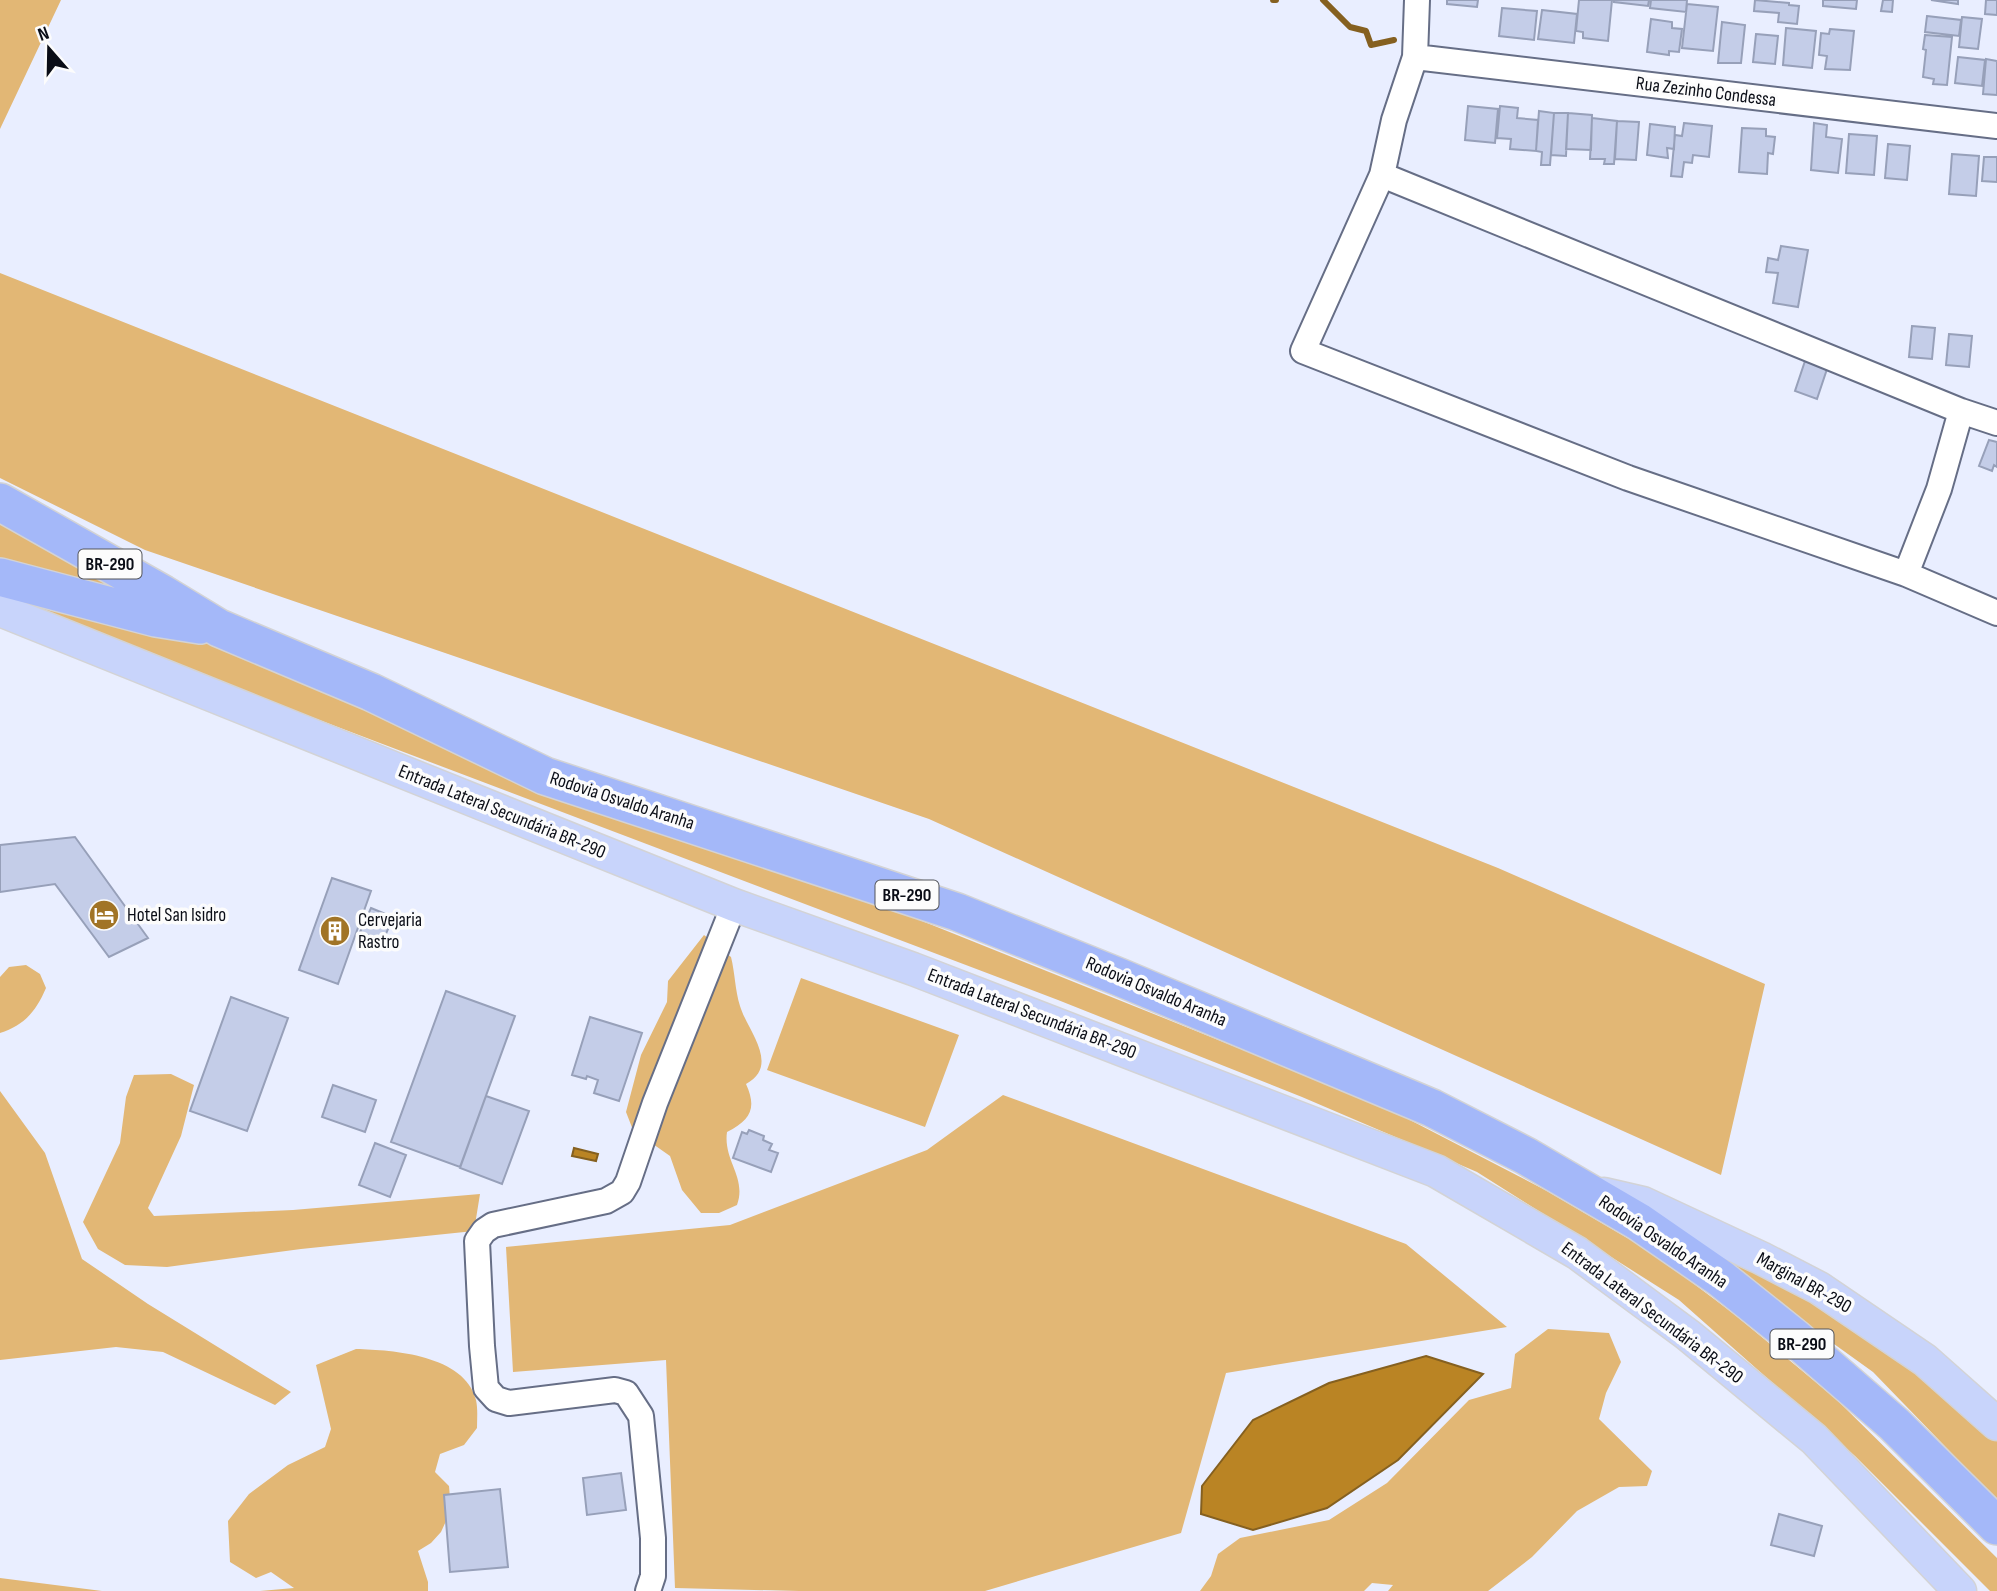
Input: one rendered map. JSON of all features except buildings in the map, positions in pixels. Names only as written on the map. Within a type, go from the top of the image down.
[{"type":"highway","name":"Rodovia Osvaldo Aranha","points":[[0,502],[219,628],[371,692],[545,776],[957,912],[1432,1108],[1526,1156],[1639,1222],[1720,1278],[1795,1338],[1894,1424],[1997,1526]]},
{"type":"highway","name":"Rodovia Osvaldo Aranha","points":[[0,577],[156,618],[219,628]]},
{"type":"main road","name":"Entrada Lateral Secundária BR-290","points":[[0,610],[734,905],[926,974],[1436,1171],[1577,1253],[1688,1335],[1814,1439],[1960,1591]]},
{"type":"main road","name":"Marginal BR-290","points":[[1585,1189],[1643,1203],[1819,1288],[1925,1360],[1997,1424]]},
{"type":"street","points":[[1417,0],[1415,57],[1394,120],[1382,176],[1303,351],[1628,478],[1906,574],[1997,613]]},
{"type":"street","name":"Rua Zezinho Condessa","points":[[1415,57],[1997,126]]},
{"type":"street","points":[[1382,176],[1961,411],[1997,423]]},
{"type":"street","points":[[1906,574],[1939,489],[1961,411]]},
{"type":"street","points":[[648,1591],[653,1576],[653,1538],[641,1416],[626,1393],[615,1390],[509,1403],[496,1399],[486,1388],[477,1241],[484,1231],[493,1225],[606,1201],[622,1192],[734,905]]},
{"type":"shaded area","points":[[0,0],[61,0],[0,129]]},
{"type":"shaded area","points":[[0,273],[1498,868],[1765,984],[1721,1175],[929,819],[145,550],[0,478]]},
{"type":"shaded area","points":[[0,515],[178,610],[0,564]]},
{"type":"shaded area","points":[[0,599],[58,601],[230,650],[815,878],[1383,1106],[1547,1191],[1653,1253],[1734,1314],[1836,1399],[1997,1558],[1997,1591],[1990,1591],[1855,1456],[1679,1300],[1477,1172],[1302,1097],[1058,1000]]},
{"type":"shaded area","points":[[704,935],[731,957],[740,1006],[761,1057],[761,1067],[756,1076],[746,1084],[751,1100],[750,1112],[742,1123],[727,1132],[728,1152],[739,1186],[737,1205],[719,1213],[701,1213],[682,1190],[670,1156],[633,1130],[626,1112],[641,1055],[667,1002],[668,981]]},
{"type":"shaded area","points":[[26,965],[40,974],[46,988],[29,1016],[0,1033],[0,977],[9,967]]},
{"type":"shaded area","points":[[801,978],[959,1035],[925,1127],[767,1070]]},
{"type":"shaded area","points":[[171,1074],[194,1085],[181,1136],[148,1208],[154,1216],[293,1210],[480,1194],[474,1231],[301,1249],[167,1267],[125,1265],[98,1249],[83,1222],[120,1143],[126,1097],[134,1075]]},
{"type":"shaded area","points":[[0,1091],[45,1153],[82,1259],[148,1304],[291,1392],[275,1405],[163,1352],[116,1347],[0,1360]]},
{"type":"shaded area","points":[[1003,1095],[1406,1244],[1507,1327],[1226,1373],[1181,1533],[985,1591],[675,1588],[666,1360],[513,1372],[506,1247],[730,1225],[927,1150]]},
{"type":"shaded area","points":[[574,1148],[598,1154],[596,1161],[572,1156]]},
{"type":"shaded area","points":[[1707,1238],[1890,1341],[1997,1433],[1997,1500],[1873,1372],[1706,1252]]},
{"type":"shaded area","points":[[1548,1329],[1609,1333],[1621,1362],[1606,1393],[1599,1419],[1652,1471],[1647,1486],[1619,1487],[1577,1511],[1532,1557],[1488,1591],[1388,1591],[1393,1585],[1372,1583],[1364,1591],[1200,1591],[1211,1576],[1218,1554],[1240,1538],[1329,1520],[1387,1483],[1469,1400],[1511,1388],[1515,1354]]},
{"type":"shaded area","points":[[356,1349],[407,1354],[443,1364],[458,1373],[469,1385],[476,1400],[477,1428],[464,1445],[440,1454],[435,1472],[449,1486],[451,1510],[441,1532],[431,1543],[418,1551],[428,1582],[428,1591],[260,1591],[294,1588],[271,1572],[256,1578],[230,1562],[228,1521],[249,1494],[288,1465],[325,1447],[331,1429],[316,1365]]},
{"type":"shaded area","points":[[1426,1356],[1483,1374],[1398,1460],[1327,1508],[1253,1530],[1201,1514],[1202,1486],[1253,1420],[1329,1383]]},
{"type":"shaded area","points":[[0,1578],[102,1591],[0,1591]]},
{"type":"waterway","points":[[1323,0],[1350,27],[1366,31],[1371,45],[1394,40]]},
{"type":"place","name":"Hotel San Isidro","points":[[104,915]]},
{"type":"place","name":"Cervejaria Rastro","points":[[335,931]]}]
